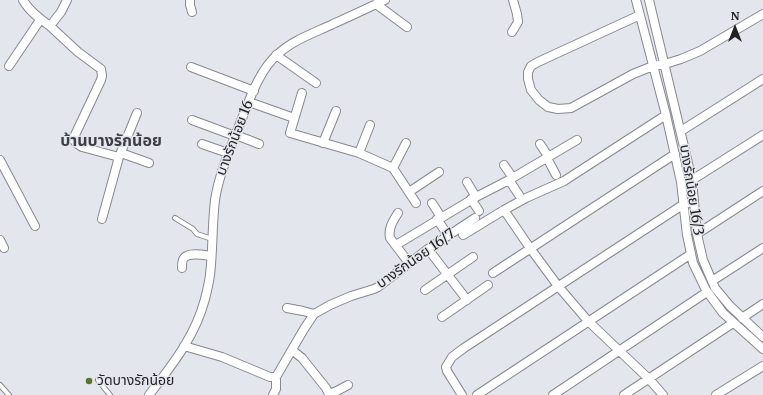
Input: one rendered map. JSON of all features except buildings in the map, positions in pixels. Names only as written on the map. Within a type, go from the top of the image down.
[{"type":"street","points":[[23,0],[40,20],[50,26],[78,52],[101,69],[101,80],[74,140],[79,145],[149,163]]},
{"type":"street","points":[[50,26],[61,12],[67,0]]},
{"type":"street","points":[[190,0],[192,12]]},
{"type":"street","name":"บางรักน้อย 16","points":[[149,395],[184,346],[196,324],[210,276],[217,188],[235,135],[258,82],[266,68],[276,55],[299,40],[373,3],[385,0]]},
{"type":"street","points":[[512,32],[518,22],[513,0]]},
{"type":"street","points":[[636,0],[675,154],[681,182],[687,235],[693,263],[707,292],[723,313],[763,349]]},
{"type":"street","name":"บางรักน้อย 16/3","points":[[651,0],[692,180],[697,234],[703,260],[715,288],[730,306],[763,338]]},
{"type":"street","points":[[373,3],[407,26]]},
{"type":"street","points":[[640,15],[531,66],[528,72],[531,90],[539,100],[548,107],[558,109],[571,108],[633,74],[653,66],[681,59],[700,51],[763,14]]},
{"type":"street","points":[[9,66],[40,20]]},
{"type":"street","points":[[276,55],[316,83]]},
{"type":"street","points":[[191,67],[254,91]]},
{"type":"street","points":[[681,131],[763,79]]},
{"type":"street","points":[[302,93],[290,133],[359,153],[393,168],[416,203]]},
{"type":"street","points":[[249,102],[294,118]]},
{"type":"street","points":[[323,143],[336,111]]},
{"type":"street","points":[[102,219],[120,155],[137,112]]},
{"type":"street","points":[[463,235],[526,198],[564,181],[666,115]]},
{"type":"street","points":[[192,120],[260,144]]},
{"type":"street","points":[[359,153],[370,125]]},
{"type":"street","points":[[692,180],[763,135]]},
{"type":"street","points":[[396,245],[439,218],[511,179],[577,140]]},
{"type":"street","points":[[202,144],[228,154]]},
{"type":"street","points":[[393,168],[406,144]]},
{"type":"street","points":[[540,144],[556,175]]},
{"type":"street","points":[[493,273],[675,154]]},
{"type":"street","points":[[0,160],[35,226]]},
{"type":"street","points":[[504,165],[519,195]]},
{"type":"street","points":[[409,192],[439,172]]},
{"type":"street","points":[[467,182],[474,198]]},
{"type":"street","points":[[697,234],[763,191]]},
{"type":"street","name":"บางรักน้อย 16/7","points":[[276,377],[304,328],[314,314],[350,296],[374,289],[387,281],[477,214],[474,198]]},
{"type":"street","points":[[462,395],[447,371],[446,367],[452,357],[684,204],[695,202]]},
{"type":"street","points":[[432,203],[445,231]]},
{"type":"street","points":[[504,210],[558,286],[588,322],[619,350],[664,395]]},
{"type":"street","points":[[398,213],[390,227],[389,234],[390,238],[410,263]]},
{"type":"street","points":[[712,281],[763,248]]},
{"type":"street","points":[[428,249],[467,300]]},
{"type":"street","points":[[182,268],[183,259],[187,256],[196,254],[211,256]]},
{"type":"street","points":[[477,395],[691,254]]},
{"type":"street","points":[[425,290],[473,257]]},
{"type":"street","points":[[442,317],[488,284]]},
{"type":"street","points":[[553,395],[707,292]]},
{"type":"street","points":[[742,318],[763,304]]},
{"type":"street","points":[[287,308],[314,314]]},
{"type":"street","points":[[624,395],[734,323]]},
{"type":"street","points":[[184,346],[222,357],[270,377],[276,377],[276,389],[273,395]]},
{"type":"street","points":[[292,350],[302,358],[326,388],[329,394],[348,385]]},
{"type":"street","points":[[716,395],[763,366]]},
{"type":"lane","points":[[175,218],[193,229],[197,234],[212,239]]},
{"type":"lane","points":[[98,380],[110,395]]},
{"type":"lane","points":[[0,384],[9,395]]},
{"type":"place","name":"วัดบางรักน้อย","points":[[89,381]]},
{"type":"district","name":"บ้านบางรักน้อย","points":[[111,141]]}]
